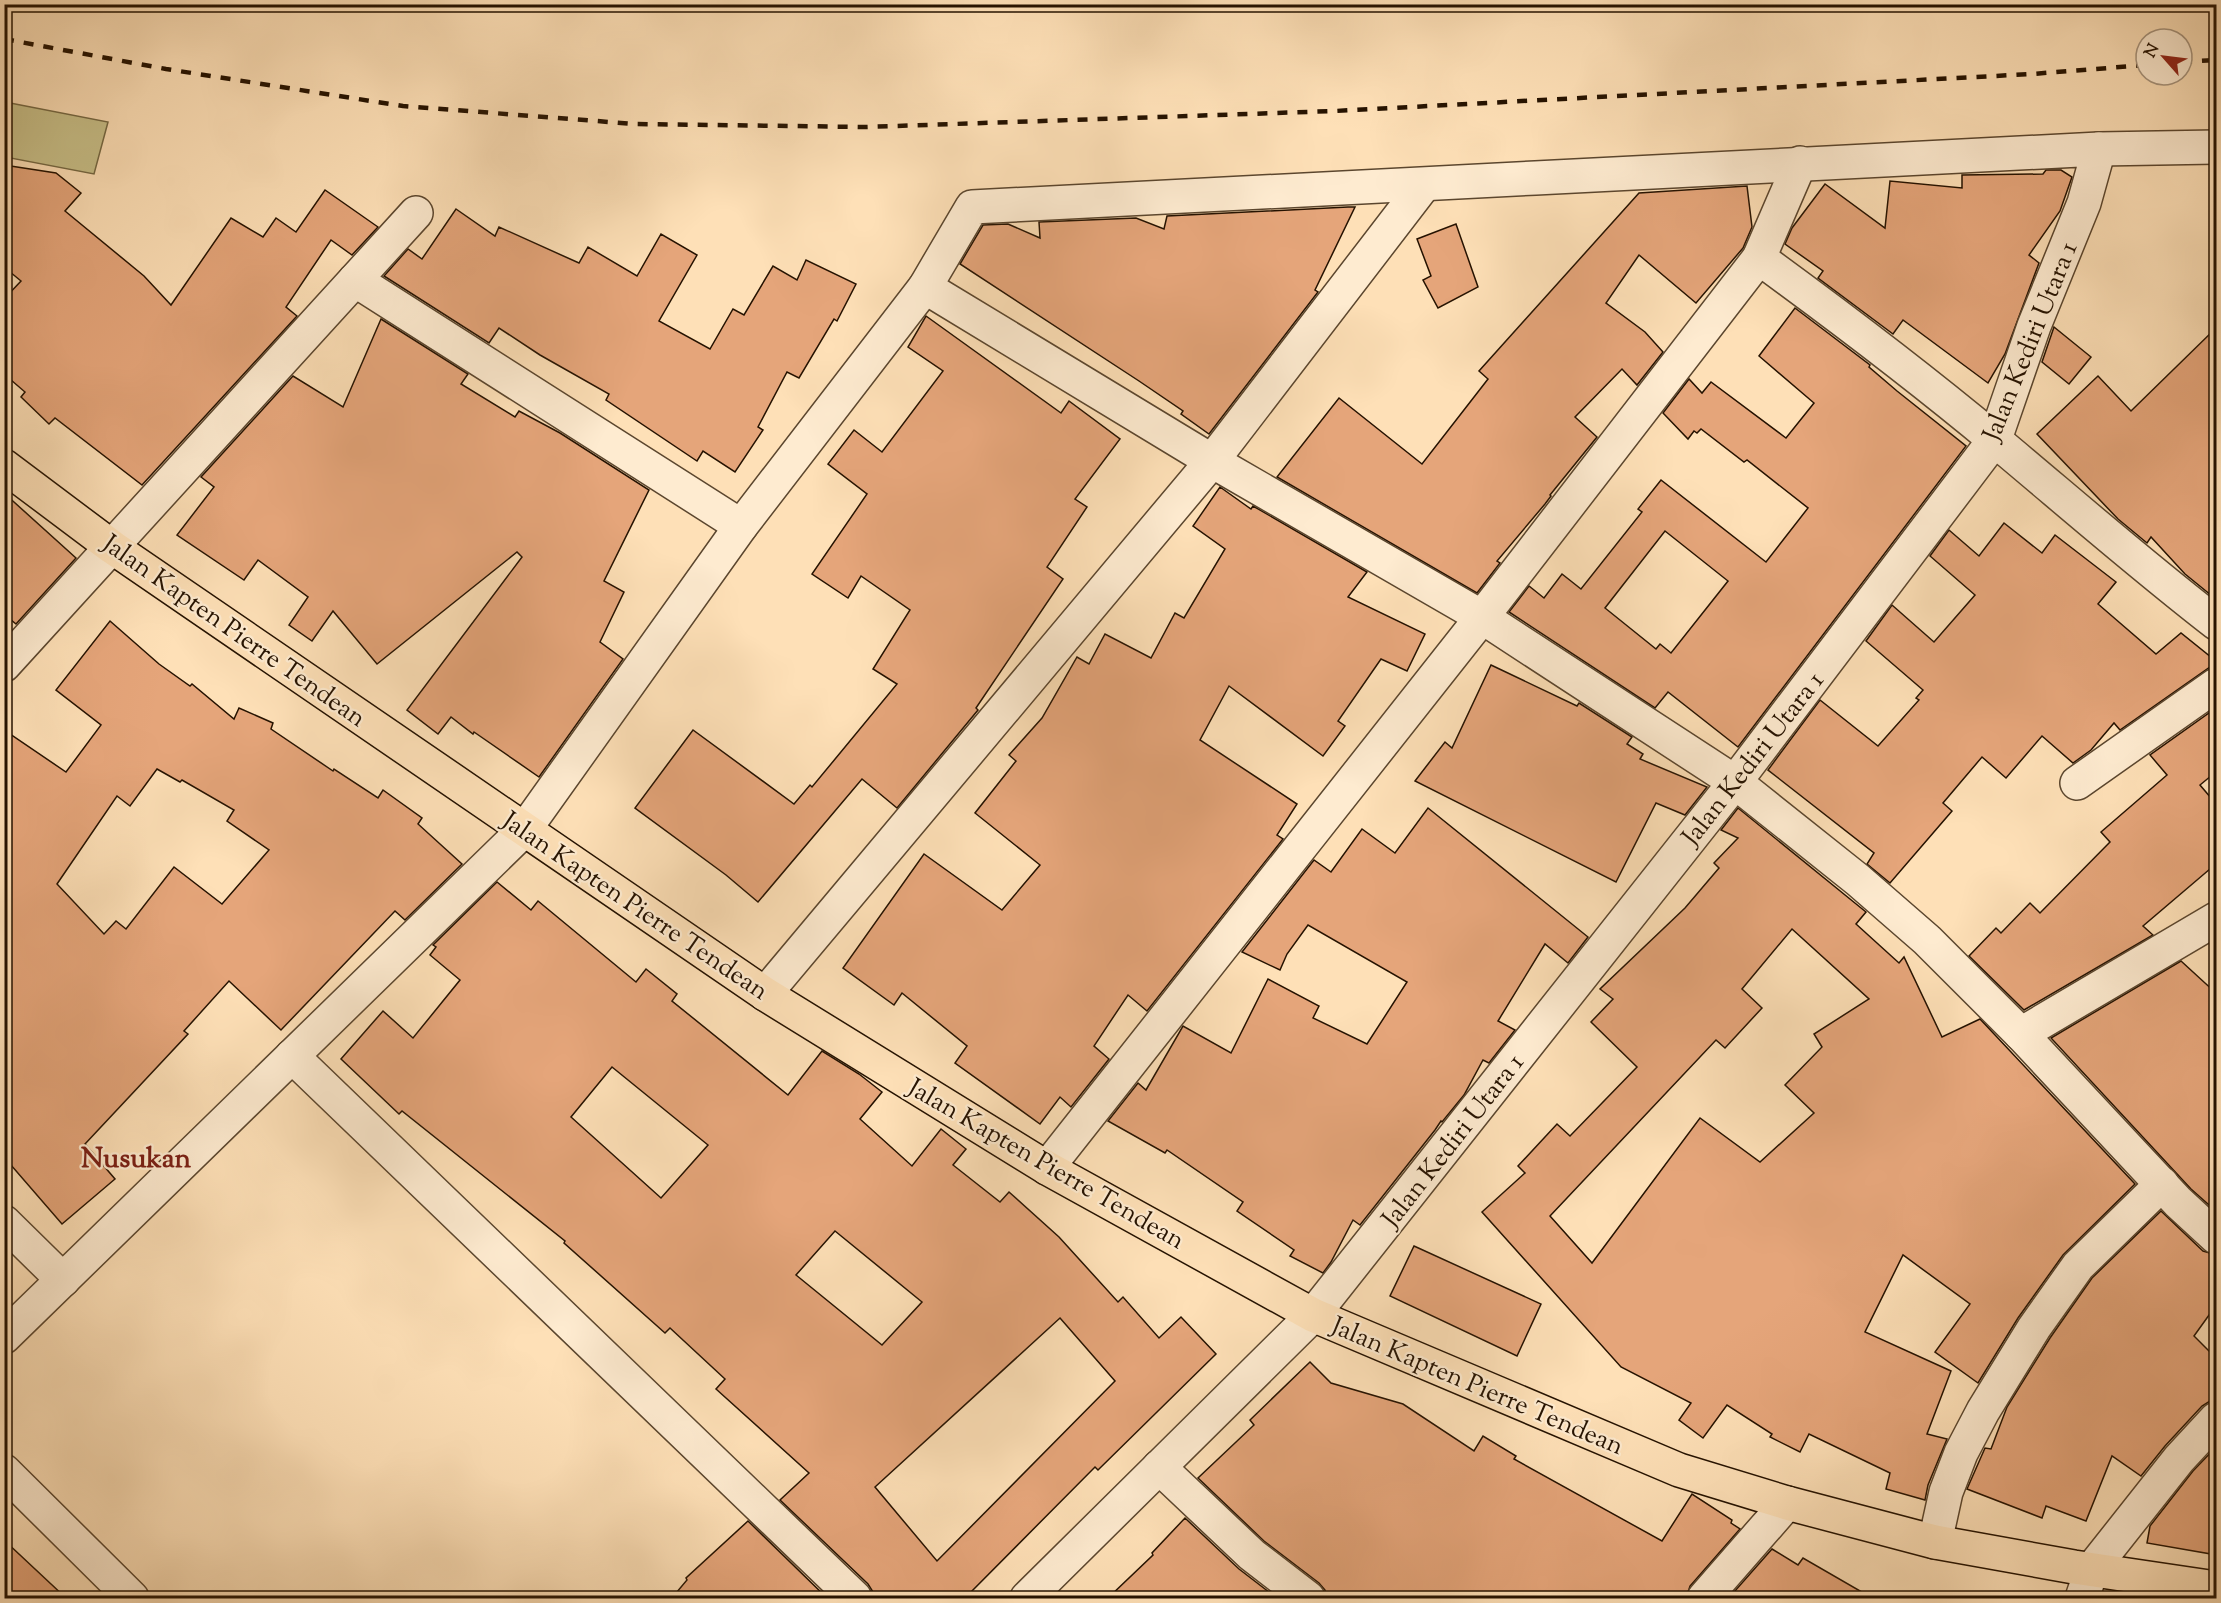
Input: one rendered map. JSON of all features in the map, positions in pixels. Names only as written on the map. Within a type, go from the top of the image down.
[{"type":"highway","name":"Jalan Kapten Pierre Tendean","points":[[4,466],[112,547],[765,994],[1047,1168],[1313,1315],[1679,1470],[1787,1503],[2087,1584],[2217,1588]]},
{"type":"street","points":[[4,1337],[525,829],[741,526],[925,287],[972,207],[1423,186],[1800,163],[2099,149],[2217,147]]},
{"type":"street","name":"Jalan Kediri Utara 1","points":[[1027,1599],[1313,1315],[1736,782],[1995,439],[2034,326],[2084,203],[2099,149]]},
{"type":"street","points":[[1047,1168],[1482,617],[1759,258],[1800,163]]},
{"type":"street","points":[[765,994],[1212,461],[1423,186]]},
{"type":"street","points":[[4,665],[416,213]]},
{"type":"street","points":[[1759,258],[1868,338],[1995,439],[2217,623]]},
{"type":"street","points":[[355,280],[741,526]]},
{"type":"street","points":[[925,287],[1212,461],[1482,617],[1736,782],[1858,880],[1927,940],[2021,1034],[2162,1184],[2217,1238]]},
{"type":"street","points":[[2077,783],[2217,685]]},
{"type":"street","points":[[2021,1034],[2217,919]]},
{"type":"street","points":[[292,1056],[855,1599]]},
{"type":"street","points":[[1935,1542],[1946,1492],[1960,1453],[2034,1328],[2078,1266],[2162,1184]]},
{"type":"street","points":[[4,1222],[63,1280]]},
{"type":"street","points":[[2087,1584],[2173,1467],[2217,1419]]},
{"type":"street","points":[[1159,1467],[1252,1555],[1308,1599]]},
{"type":"street","points":[[4,1471],[132,1599]]},
{"type":"street","points":[[1704,1599],[1787,1503]]},
{"type":"shaded area","points":[[5,102],[108,122],[94,174],[5,157]]},
{"type":"building","points":[[4,165],[56,173],[81,193],[65,211],[144,276],[171,305],[231,218],[263,237],[276,218],[296,232],[325,190],[378,227],[352,255],[331,240],[286,307],[297,316],[142,485],[55,418],[49,424],[21,397],[25,392],[4,374],[4,299],[21,281],[4,267]]},
{"type":"building","points":[[2046,170],[2061,170],[2072,177],[2060,211],[2029,255],[2039,263],[2005,354],[1988,383],[1903,320],[1893,334],[1818,278],[1823,271],[1785,244],[1792,228],[1825,184],[1885,228],[1890,181],[1962,188],[1962,175],[2043,174]]},
{"type":"building","points":[[1747,186],[1752,227],[1743,248],[1696,303],[1639,255],[1606,303],[1645,332],[1663,352],[1637,385],[1622,369],[1575,417],[1597,437],[1497,561],[1500,563],[1477,593],[1277,477],[1339,398],[1422,464],[1488,379],[1479,371],[1639,193]]},
{"type":"building","points":[[1355,207],[1315,290],[1318,292],[1209,434],[1181,414],[1183,411],[960,264],[983,225],[1008,224],[1040,238],[1039,222],[1136,218],[1164,229],[1167,216]]},
{"type":"building","points":[[456,209],[495,236],[499,227],[579,263],[588,247],[637,276],[661,234],[697,255],[659,321],[710,349],[733,309],[744,315],[773,266],[797,280],[806,260],[856,284],[837,321],[834,319],[799,378],[787,372],[758,427],[763,430],[735,472],[703,451],[697,461],[606,400],[609,394],[540,355],[499,328],[489,343],[384,276],[408,249],[422,259]]},
{"type":"building","points":[[1456,224],[1478,287],[1438,308],[1423,280],[1431,276],[1417,239]]},
{"type":"building","points":[[1795,308],[1870,365],[1869,367],[1897,391],[1966,446],[1738,747],[1668,692],[1655,708],[1509,612],[1529,586],[1544,598],[1562,574],[1581,589],[1642,512],[1638,509],[1661,480],[1766,562],[1808,508],[1747,460],[1744,462],[1701,429],[1697,433],[1694,431],[1688,439],[1663,413],[1689,379],[1702,393],[1711,382],[1786,438],[1814,403],[1759,356]],"holes":[[[1665,531],[1728,581],[1671,653],[1660,644],[1656,649],[1605,608]]]},
{"type":"building","points":[[926,316],[1061,413],[1069,401],[1120,439],[1075,499],[1087,507],[1047,567],[1063,579],[976,708],[978,710],[897,808],[862,779],[758,902],[726,875],[635,808],[693,730],[794,804],[810,785],[812,787],[897,684],[873,669],[910,610],[861,576],[848,598],[812,574],[867,494],[828,464],[854,430],[882,452],[943,371],[908,347]]},
{"type":"building","points":[[381,319],[468,374],[461,384],[515,417],[519,411],[560,433],[649,490],[604,581],[624,592],[600,642],[623,659],[539,777],[451,717],[438,734],[407,710],[522,557],[517,552],[377,664],[333,611],[312,641],[289,625],[308,597],[258,560],[244,580],[177,535],[214,487],[201,477],[293,376],[343,407]]},
{"type":"building","points":[[2054,327],[2091,357],[2069,384],[2042,362]]},
{"type":"building","points":[[2217,327],[2217,600],[2185,574],[2151,537],[2147,543],[2118,519],[2037,434],[2098,376],[2131,411]]},
{"type":"building","points":[[1220,487],[1251,509],[1253,506],[1367,572],[1348,597],[1425,634],[1407,671],[1381,659],[1338,721],[1345,726],[1323,756],[1229,686],[1200,740],[1297,804],[1277,835],[1283,839],[1147,1011],[1128,995],[1094,1046],[1109,1059],[1071,1107],[1060,1097],[1040,1124],[955,1063],[967,1046],[902,993],[894,1005],[843,968],[924,854],[1002,910],[1040,865],[975,813],[1016,761],[1009,755],[1042,718],[1077,657],[1089,664],[1105,634],[1151,658],[1175,613],[1184,618],[1225,549],[1193,526]]},
{"type":"building","points":[[4,493],[76,558],[16,624],[4,614]]},
{"type":"building","points":[[2004,523],[2042,553],[2055,535],[2116,582],[2098,604],[2156,654],[2181,633],[2217,662],[2120,730],[2114,723],[2091,750],[2073,763],[2042,736],[2006,778],[1982,757],[1943,803],[1952,811],[1890,883],[1867,864],[1874,853],[1768,770],[1820,700],[1878,746],[1919,700],[1916,698],[1923,690],[1866,641],[1892,605],[1934,642],[1975,595],[1930,556],[1949,530],[1979,556]]},
{"type":"building","points":[[110,621],[159,664],[190,686],[192,684],[234,719],[239,708],[273,723],[271,729],[333,771],[334,769],[378,798],[383,790],[422,818],[418,824],[462,864],[405,920],[395,911],[281,1030],[229,981],[184,1031],[188,1034],[85,1144],[115,1179],[62,1224],[4,1157],[4,730],[66,772],[101,725],[56,690]],"holes":[[[157,769],[180,782],[182,780],[234,810],[227,821],[269,850],[222,904],[174,867],[126,929],[116,921],[104,934],[57,884],[117,796],[130,806]]]},
{"type":"building","points":[[1491,665],[1577,706],[1579,703],[1632,737],[1627,744],[1643,754],[1640,759],[1707,787],[1685,815],[1656,803],[1616,882],[1415,781],[1445,742],[1452,748]]},
{"type":"building","points":[[2209,713],[2217,722],[2217,771],[2200,785],[2217,805],[2217,863],[2143,926],[2153,935],[2024,1010],[1969,956],[1996,928],[2001,933],[2030,903],[2040,913],[2110,842],[2101,832],[2167,775],[2150,755]]},
{"type":"building","points":[[1428,808],[1588,937],[1568,963],[1545,944],[1498,1021],[1515,1030],[1489,1063],[1483,1060],[1464,1095],[1360,1225],[1353,1220],[1323,1273],[1290,1256],[1294,1250],[1237,1211],[1243,1202],[1167,1150],[1165,1153],[1108,1121],[1138,1083],[1146,1090],[1183,1026],[1231,1053],[1268,979],[1319,1006],[1313,1018],[1367,1044],[1407,982],[1308,925],[1287,954],[1280,970],[1242,952],[1314,860],[1331,872],[1362,829],[1395,853]]},
{"type":"building","points":[[1738,808],[1866,912],[1856,924],[1899,963],[1904,957],[1942,1037],[1980,1019],[2135,1184],[2063,1255],[2018,1318],[1978,1383],[1935,1352],[1970,1304],[1903,1255],[1865,1332],[1951,1371],[1927,1434],[1947,1439],[1928,1485],[1925,1500],[1886,1489],[1890,1473],[1809,1434],[1800,1452],[1770,1437],[1772,1434],[1727,1405],[1703,1438],[1679,1420],[1691,1403],[1621,1367],[1482,1212],[1525,1173],[1518,1166],[1557,1124],[1570,1136],[1637,1067],[1591,1022],[1613,999],[1600,989],[1685,908],[1719,868],[1714,863],[1738,838],[1721,830]],"holes":[[[1792,929],[1869,999],[1814,1034],[1822,1047],[1785,1085],[1814,1113],[1760,1162],[1700,1118],[1592,1263],[1550,1216],[1716,1040],[1725,1048],[1762,1008],[1742,989]]]},
{"type":"building","points":[[497,882],[531,910],[538,901],[636,982],[646,969],[677,994],[672,1001],[788,1095],[822,1051],[859,1074],[882,1092],[860,1119],[912,1166],[941,1129],[966,1149],[953,1165],[1000,1202],[1009,1192],[1059,1237],[1118,1302],[1123,1297],[1159,1338],[1181,1317],[1216,1354],[1098,1470],[1095,1467],[964,1599],[873,1599],[873,1592],[868,1584],[780,1500],[809,1473],[716,1389],[725,1379],[670,1328],[665,1333],[564,1243],[565,1241],[402,1111],[399,1114],[341,1059],[383,1011],[413,1038],[460,980],[430,955],[436,947],[433,945]],"holes":[[[612,1067],[708,1145],[661,1198],[571,1117]],[[835,1231],[922,1302],[882,1345],[796,1275]],[[1060,1318],[1115,1381],[937,1561],[875,1487]]]},
{"type":"building","points":[[2181,961],[2217,994],[2217,1212],[2191,1189],[2051,1038]]},
{"type":"building","points":[[2161,1211],[2203,1251],[2217,1255],[2217,1304],[2194,1336],[2217,1359],[2217,1401],[2210,1401],[2202,1406],[2141,1476],[2112,1456],[2086,1521],[2046,1506],[2042,1518],[1967,1489],[1985,1448],[1991,1449],[2007,1407],[2050,1338],[2092,1278]]},
{"type":"building","points":[[1414,1246],[1541,1304],[1517,1356],[1390,1296]]},
{"type":"building","points":[[1310,1362],[1331,1383],[1403,1404],[1474,1451],[1483,1436],[1516,1456],[1514,1459],[1662,1541],[1692,1494],[1732,1520],[1731,1523],[1740,1529],[1690,1586],[1686,1599],[1326,1599],[1325,1590],[1319,1583],[1264,1541],[1198,1478],[1254,1425],[1250,1420]]},
{"type":"building","points":[[2217,1446],[2217,1555],[2147,1543],[2150,1526],[2193,1471]]},
{"type":"building","points":[[1185,1518],[1239,1569],[1278,1599],[1107,1599],[1153,1555],[1152,1553]]},
{"type":"building","points":[[748,1521],[828,1599],[671,1599],[687,1580],[686,1578]]},
{"type":"building","points":[[4,1540],[67,1599],[4,1599]]},
{"type":"building","points":[[1772,1549],[1798,1565],[1803,1558],[1874,1599],[1744,1599],[1734,1592]]},
{"type":"railway","points":[[4,39],[166,69],[403,106],[635,124],[866,127],[1335,111],[2032,74],[2134,66]]},
{"type":"railway","points":[[2194,61],[2216,60]]},
{"type":"district","name":"Nusukan","points":[[136,1157]]}]
